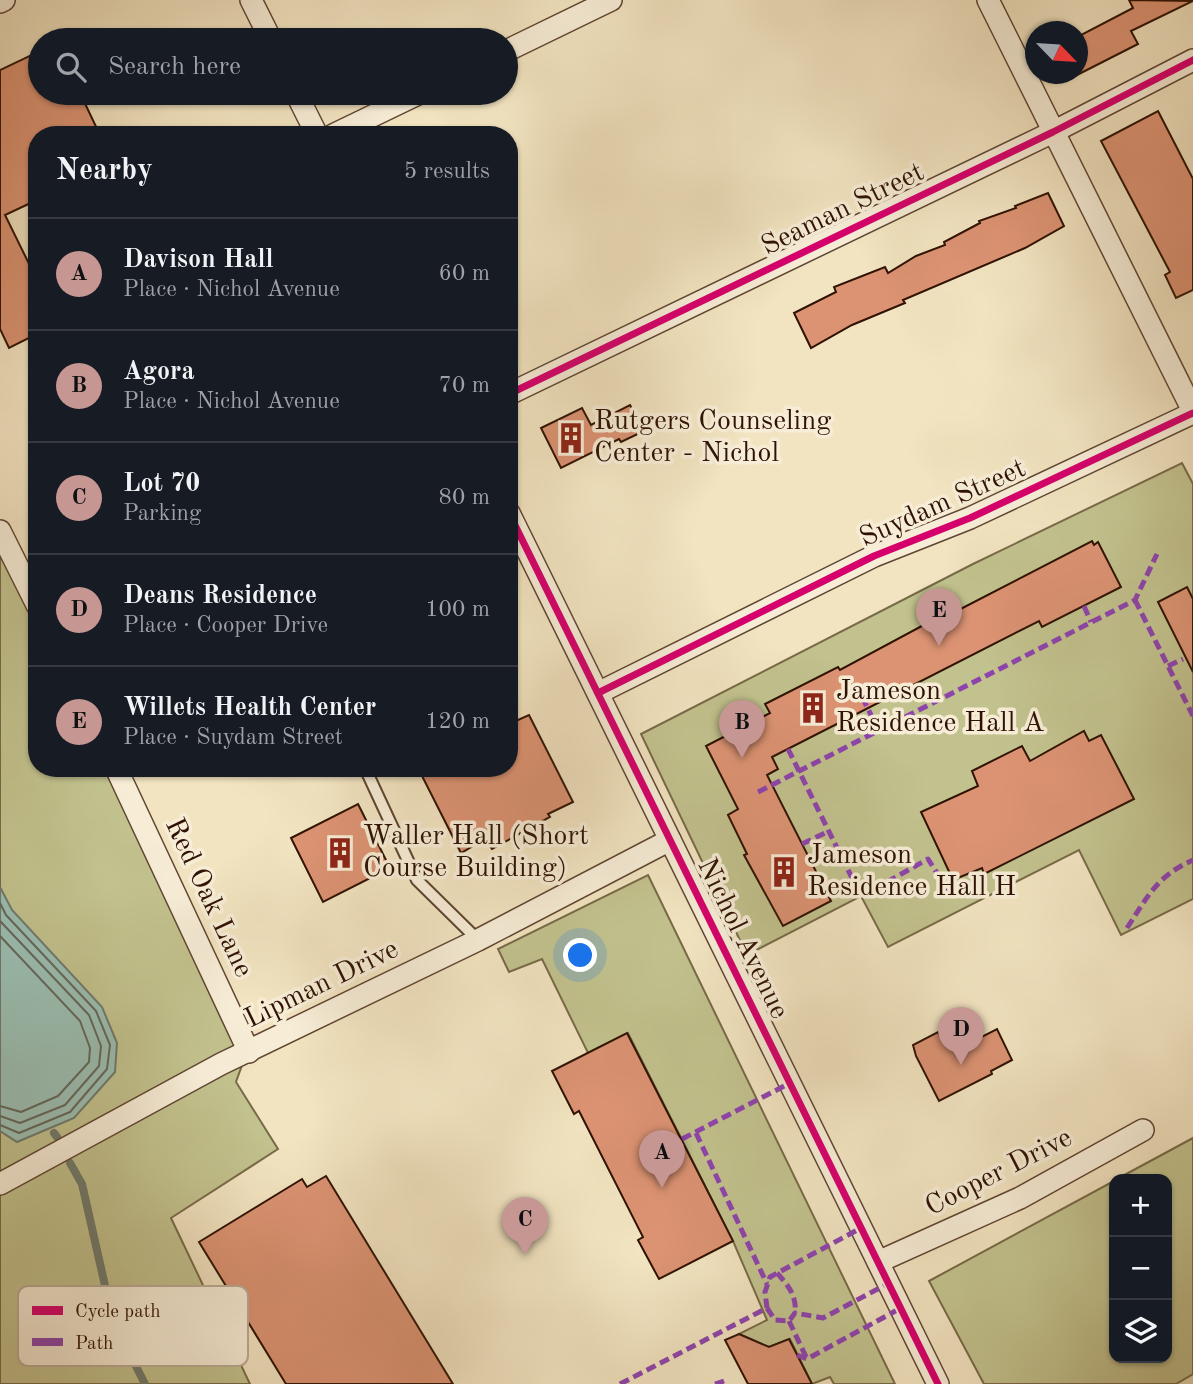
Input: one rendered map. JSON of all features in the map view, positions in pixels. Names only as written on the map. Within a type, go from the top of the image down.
[{"type":"street","points":[[251,0],[265,28]]},
{"type":"street","points":[[518,45],[611,0]]},
{"type":"street","points":[[988,0],[1193,412]]},
{"type":"street","name":"Seaman Street","points":[[518,390],[1053,132],[1193,60]]},
{"type":"street","points":[[302,105],[312,126]]},
{"type":"street","points":[[352,126],[395,105]]},
{"type":"street","name":"Suydam Street","points":[[598,693],[874,556],[970,518],[1193,412]]},
{"type":"street","points":[[0,531],[28,587]]},
{"type":"street","name":"Nichol Avenue","points":[[518,531],[938,1384]]},
{"type":"street","name":"Red Oak Lane","points":[[120,777],[249,1052]]},
{"type":"street","name":"Lipman Drive","points":[[0,1184],[221,1064],[478,940],[670,840]]},
{"type":"street","name":"Cooper Drive","points":[[878,1262],[1020,1198],[1143,1130]]},
{"type":"lane","points":[[369,777],[417,880],[478,940]]},
{"type":"green space","points":[[1182,463],[1193,484],[1193,899],[1121,935],[1079,850],[888,947],[861,896],[747,955],[641,734],[973,564]]},
{"type":"green space","points":[[0,546],[28,604],[28,777],[111,777],[245,1057],[236,1082],[278,1149],[171,1218],[203,1286],[18,1286],[18,1366],[241,1366],[250,1384],[0,1384]]},
{"type":"green space","points":[[648,875],[895,1384],[834,1384],[830,1377],[812,1384],[790,1339],[769,1347],[739,1334],[767,1320],[733,1241],[628,1033],[588,1053],[542,959],[509,972],[498,949]]},
{"type":"green space","points":[[1193,1138],[1193,1374],[1176,1384],[984,1384],[929,1281],[1109,1184],[1109,1363],[1172,1363],[1172,1174],[1126,1174]]},
{"type":"water","points":[[0,887],[12,910],[102,1007],[117,1043],[115,1072],[74,1118],[17,1142],[0,1131]]},
{"type":"building","points":[[1129,0],[1193,1],[1131,31],[1138,44],[1088,69],[1088,31],[1133,8]]},
{"type":"building","points":[[28,57],[28,105],[86,105],[96,126],[28,126],[28,204],[5,215],[28,262],[28,338],[9,348],[0,329],[0,70]]},
{"type":"building","points":[[1158,111],[1193,179],[1193,290],[1176,298],[1165,275],[1170,272],[1101,141]]},
{"type":"building","points":[[1048,193],[1064,226],[1025,248],[903,300],[905,303],[852,325],[811,348],[794,313],[836,292],[834,287],[885,267],[888,273],[916,256],[945,245],[944,242],[980,223],[979,221]]},
{"type":"building","name":"Rutgers Counseling Center - Nichol","points":[[630,405],[644,431],[621,442],[619,439],[561,468],[541,428],[582,408],[591,425]]},
{"type":"building","points":[[1092,541],[1094,545],[1098,542],[1121,587],[1042,627],[1039,621],[772,757],[778,769],[767,775],[831,901],[783,926],[744,855],[747,854],[728,815],[738,809],[706,746],[770,713],[765,704],[838,667],[840,670],[946,613],[947,616]]},
{"type":"building","points":[[1187,587],[1193,599],[1193,672],[1158,602]]},
{"type":"building","points":[[529,715],[573,802],[548,814],[550,817],[492,849],[485,839],[461,853],[423,777],[518,777],[518,720]]},
{"type":"building","points":[[1084,731],[1089,741],[1101,735],[1134,799],[984,874],[982,868],[953,880],[921,812],[978,786],[972,771],[1022,746],[1030,761]]},
{"type":"building","name":"Waller Hall (Short Course Building)","points":[[358,804],[390,868],[323,902],[291,838]]},
{"type":"building","points":[[957,1027],[966,1045],[997,1029],[1012,1060],[991,1071],[992,1074],[939,1101],[913,1045],[938,1032],[940,1036]]},
{"type":"building","points":[[627,1033],[733,1241],[659,1279],[638,1240],[643,1237],[579,1111],[574,1114],[552,1071]]},
{"type":"building","points":[[326,1176],[453,1384],[286,1384],[248,1322],[248,1286],[226,1286],[199,1242],[302,1179],[307,1187]]},
{"type":"building","points":[[739,1334],[769,1347],[789,1339],[812,1384],[748,1384],[725,1340]]},
{"type":"waterway","points":[[54,1133],[57,1137]]},
{"type":"waterway","points":[[70,1163],[82,1184],[105,1286]]},
{"type":"waterway","points":[[136,1366],[145,1384]]},
{"type":"marked path","points":[[758,792],[1135,600],[1157,554]]},
{"type":"marked path","points":[[1135,600],[1193,716]]},
{"type":"marked path","points":[[1084,606],[1091,622]]},
{"type":"marked path","points":[[1168,666],[1183,659]]},
{"type":"marked path","points":[[862,697],[879,731]]},
{"type":"marked path","points":[[788,749],[861,896]]},
{"type":"marked path","points":[[802,844],[829,831]]},
{"type":"marked path","points":[[887,882],[928,859],[951,895]]},
{"type":"marked path","points":[[1127,928],[1162,880],[1193,860]]},
{"type":"marked path","points":[[682,1139],[790,1083]]},
{"type":"marked path","points":[[696,1133],[767,1284]]},
{"type":"marked path","points":[[620,1384],[767,1308],[765,1292],[770,1277],[861,1228]]},
{"type":"marked path","points":[[777,1273],[791,1291],[795,1301],[795,1313]]},
{"type":"marked path","points":[[767,1308],[775,1320],[789,1321],[795,1313],[823,1318],[889,1283]]},
{"type":"marked path","points":[[797,1355],[807,1359],[901,1308]]},
{"type":"marked path","points":[[789,1321],[807,1359]]},
{"type":"marked path","points":[[715,1384],[724,1381]]},
{"type":"cycle path","points":[[518,390],[1053,132],[1193,60]]},
{"type":"cycle path","points":[[598,693],[874,556],[970,518],[1193,413]]},
{"type":"cycle path","points":[[518,531],[938,1384]]},
{"type":"place","name":"Rutgers Counseling Center - Nichol","points":[[571,438]]},
{"type":"place","name":"Willets Health Center","points":[[939,646]]},
{"type":"place","name":"Jameson Residence Hall A","points":[[813,708]]},
{"type":"place","name":"Agora","points":[[742,758]]},
{"type":"place","name":"Waller Hall (Short Course Building)","points":[[340,853]]},
{"type":"place","name":"Jameson Residence Hall H","points":[[784,872]]},
{"type":"place","name":"Deans Residence","points":[[961,1065]]},
{"type":"place","name":"Davison Hall","points":[[662,1188]]},
{"type":"place","name":"Lot 70","points":[[525,1255]]}]
